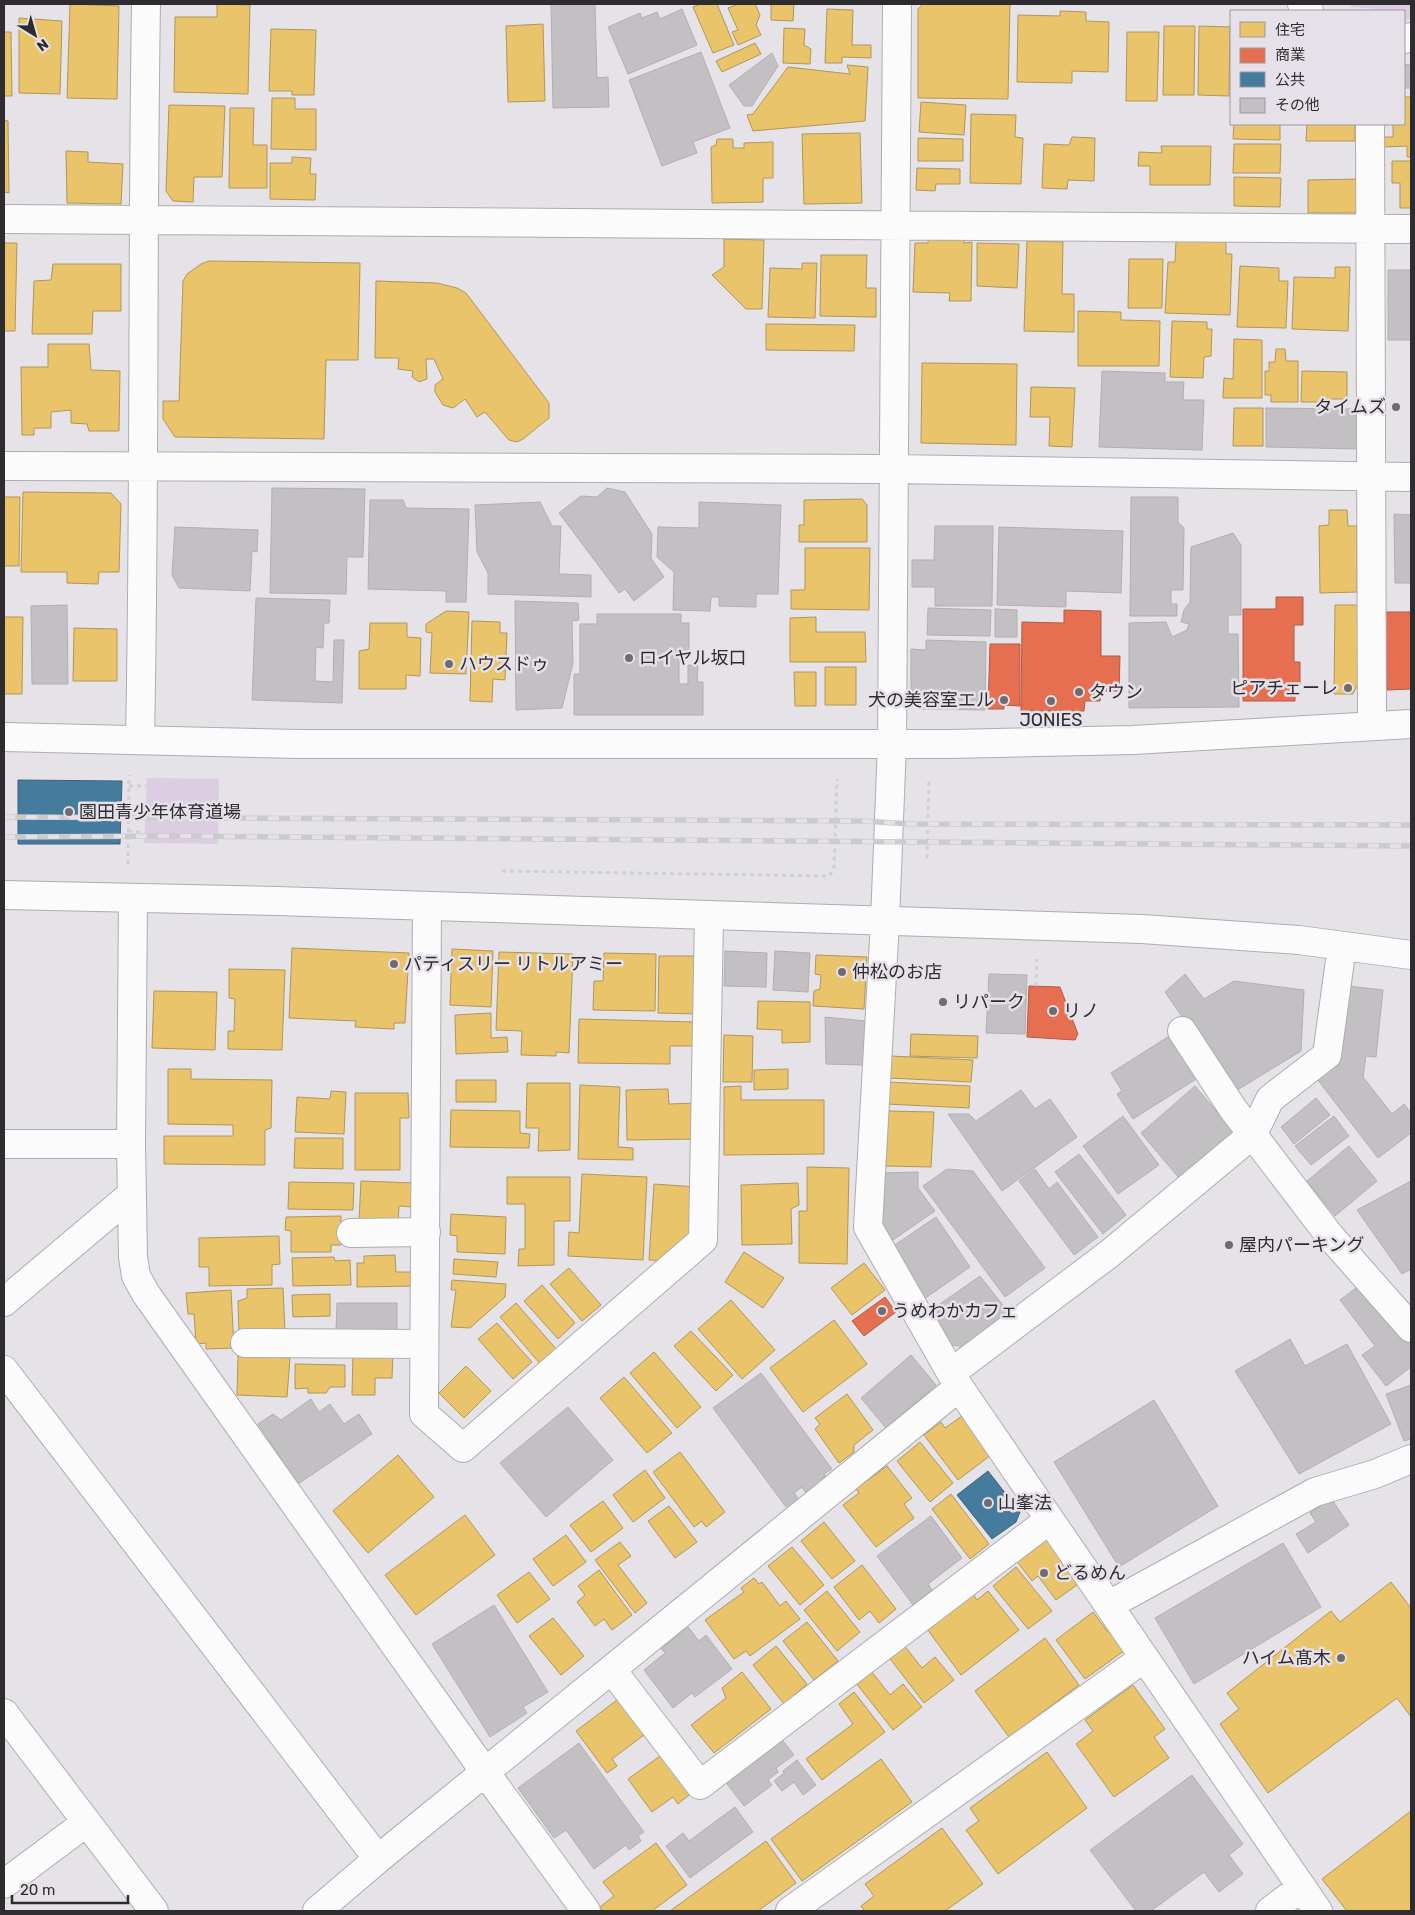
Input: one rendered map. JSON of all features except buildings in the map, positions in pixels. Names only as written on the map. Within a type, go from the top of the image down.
[{"type":"street","points":[[140,740],[144,468],[142,221],[146,4]]},
{"type":"street","points":[[897,4],[892,744],[885,921],[868,1227],[955,1380],[1318,1911]]},
{"type":"street","points":[[1370,125],[1372,229],[1372,726]]},
{"type":"street","points":[[4,219],[1411,230]]},
{"type":"street","points":[[4,466],[144,468],[893,469],[1411,477]]},
{"type":"street","points":[[4,737],[300,744],[892,744],[1133,740],[1411,724]]},
{"type":"street","points":[[4,895],[427,906],[1142,929],[1299,940],[1411,955]]},
{"type":"street","points":[[133,898],[131,1144],[134,1267],[140,1284],[485,1772],[586,1911]]},
{"type":"street","points":[[427,906],[424,1414],[464,1448],[703,1240],[709,916]]},
{"type":"street","points":[[317,1911],[378,1858],[612,1670],[955,1380],[1253,1134],[1270,1099],[1327,1055],[1342,946]]},
{"type":"street","points":[[1182,1031],[1233,1109],[1330,1236],[1411,1328]]},
{"type":"street","points":[[4,1144],[131,1144]]},
{"type":"street","points":[[4,1302],[132,1195]]},
{"type":"street","points":[[351,1233],[426,1232]]},
{"type":"street","points":[[245,1344],[424,1344]]},
{"type":"street","points":[[4,1370],[378,1858]]},
{"type":"street","points":[[1110,1606],[1315,1492],[1376,1474],[1411,1459]]},
{"type":"street","points":[[612,1670],[700,1785],[1049,1520]]},
{"type":"street","points":[[790,1911],[1144,1658]]},
{"type":"street","points":[[4,1714],[154,1911]]},
{"type":"street","points":[[4,1884],[87,1822]]},
{"type":"street","points":[[1270,1911],[1302,1887]]},
{"type":"path","points":[[128,867],[129,766]]},
{"type":"path","points":[[926,858],[929,779]]},
{"type":"path","points":[[834,869],[838,782]]},
{"type":"path","points":[[129,786],[146,786]]},
{"type":"path","points":[[128,831],[144,832]]},
{"type":"path","points":[[1036,986],[1038,956]]},
{"type":"shaded area","points":[[1349,4],[1411,4],[1411,19],[1405,20],[1405,10],[1376,10],[1352,7]]},
{"type":"shaded area","points":[[147,778],[219,779],[218,844],[144,843]]},
{"type":"railway","points":[[4,817],[862,821],[911,824],[1411,825]]},
{"type":"railway","points":[[4,837],[172,836],[1411,846]]},
{"type":"place","name":"タイムズ","points":[[1396,407]]},
{"type":"place","name":"ロイヤル坂口","points":[[629,658]]},
{"type":"place","name":"ハウスドゥ","points":[[449,664]]},
{"type":"place","name":"ピアチェーレ","points":[[1348,688]]},
{"type":"place","name":"タウン","points":[[1079,692]]},
{"type":"place","name":"犬の美容室エル","points":[[1004,700]]},
{"type":"place","name":"JONIES","points":[[1051,701]]},
{"type":"place","name":"園田青少年体育道場","points":[[69,812]]},
{"type":"place","name":"パティスリー リトルアミー","points":[[394,964]]},
{"type":"place","name":"仲松のお店","points":[[842,972]]},
{"type":"place","name":"リパーク","points":[[943,1002]]},
{"type":"place","name":"リノ","points":[[1053,1011]]},
{"type":"place","name":"屋内パーキング","points":[[1229,1245]]},
{"type":"place","name":"うめわかカフェ","points":[[882,1311]]},
{"type":"place","name":"山峯法","points":[[988,1503]]},
{"type":"place","name":"どるめん","points":[[1044,1573]]},
{"type":"place","name":"ハイム髙木","points":[[1341,1658]]}]
